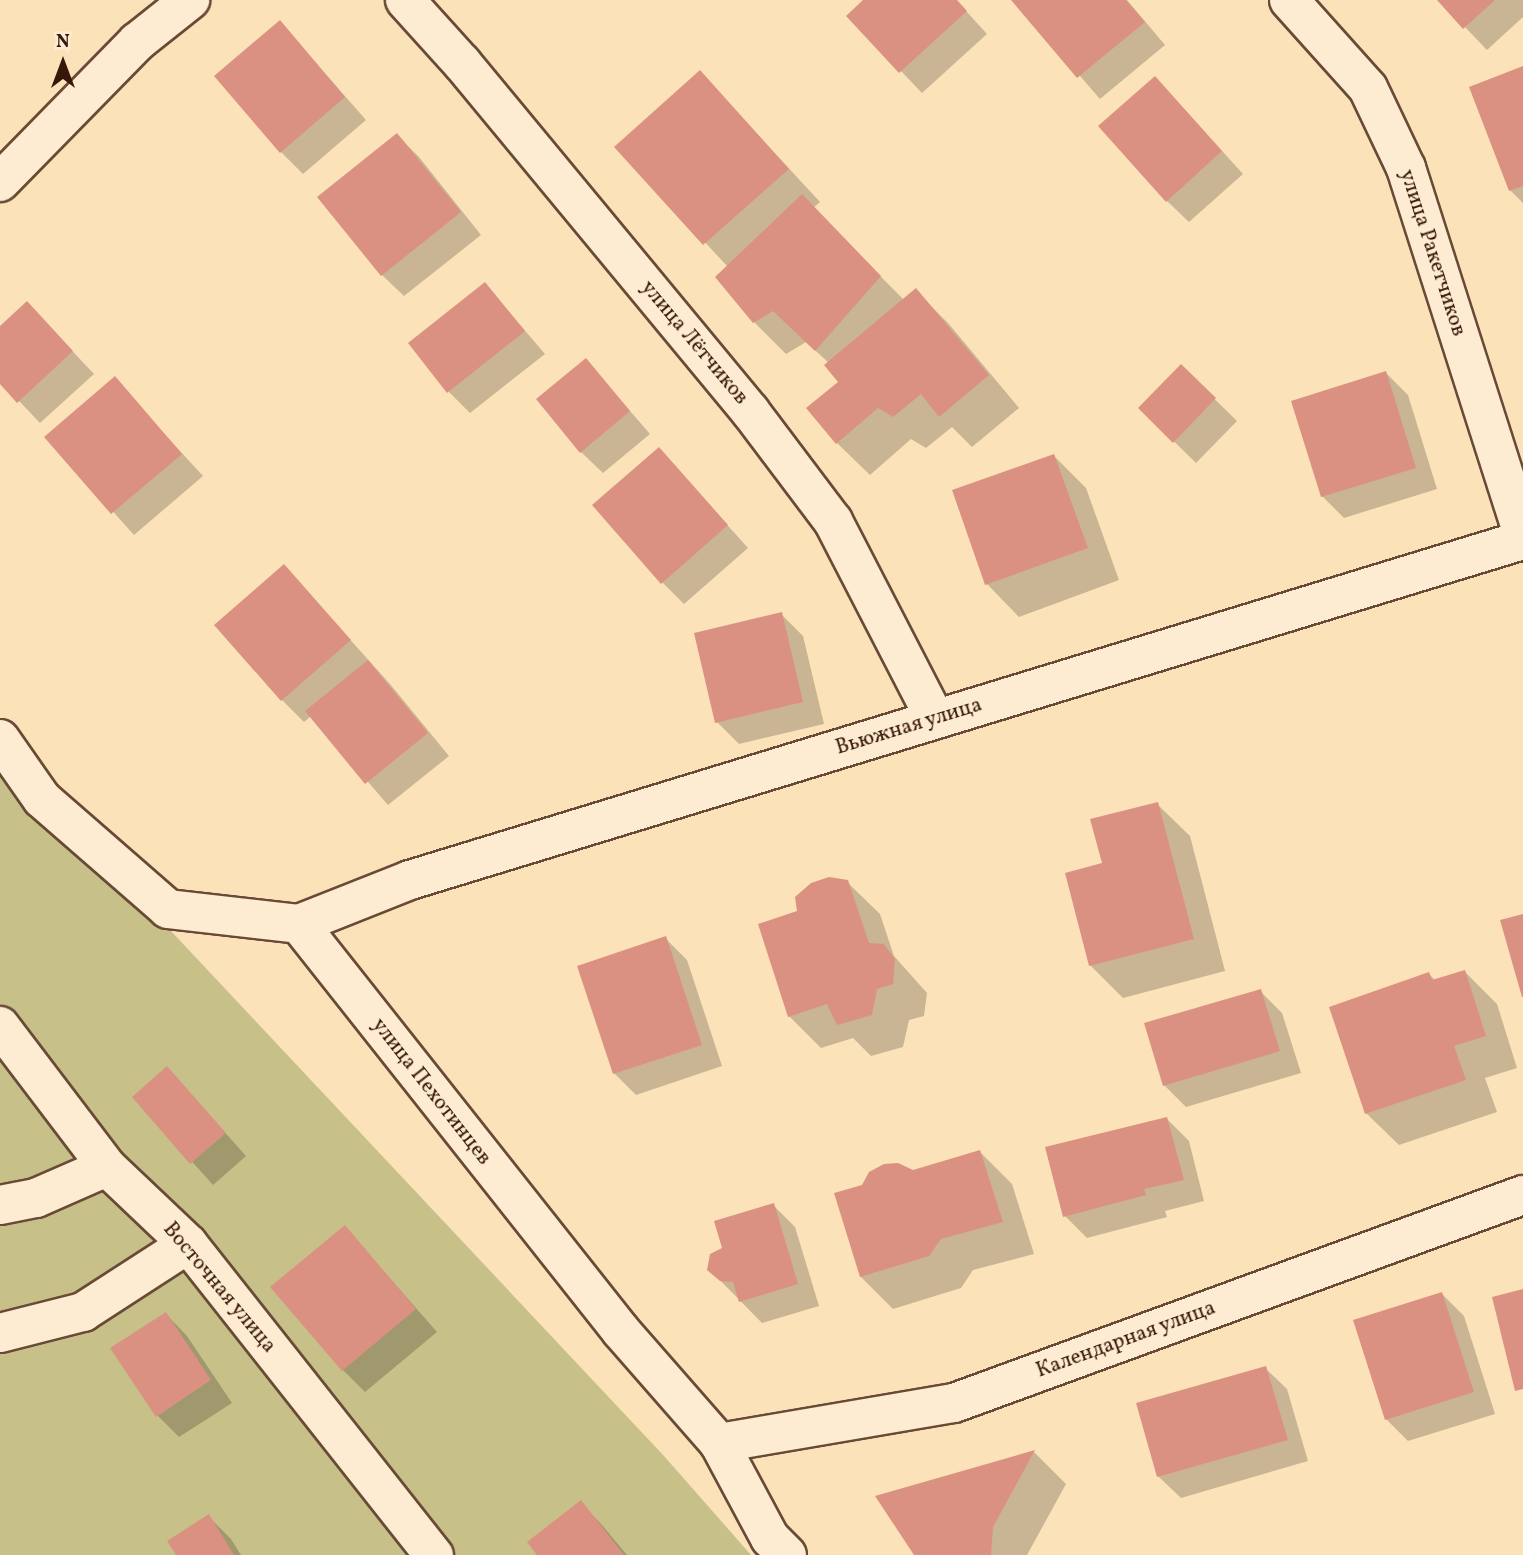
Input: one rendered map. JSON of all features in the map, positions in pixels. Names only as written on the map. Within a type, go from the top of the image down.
[{"type":"street","points":[[0,182],[137,42],[190,0]]},
{"type":"street","name":"улица Лётчиков","points":[[405,0],[462,64],[750,411],[833,521],[935,719]]},
{"type":"street","name":"улица Ракетчиков","points":[[1289,0],[1368,88],[1406,168],[1523,538]]},
{"type":"street","name":"Вьюжная улица","points":[[299,923],[410,880],[1523,538]]},
{"type":"street","points":[[0,739],[42,799],[169,909],[299,923]]},
{"type":"street","name":"улица Пехотинцев","points":[[299,923],[612,1320],[719,1443],[770,1538],[787,1555]]},
{"type":"street","name":"Восточная улица","points":[[0,1026],[107,1167],[188,1244],[434,1555]]},
{"type":"street","points":[[0,1205],[36,1198],[107,1167]]},
{"type":"street","name":"Календарная улица","points":[[719,1443],[954,1403],[1523,1195]]},
{"type":"street","points":[[0,1333],[83,1312],[188,1244]]},
{"type":"shaded area","points":[[0,764],[139,897],[664,1456],[751,1555],[0,1555]]},
{"type":"building","points":[[863,0],[957,0],[967,11],[899,73],[846,16]]},
{"type":"building","points":[[1011,0],[1126,0],[1145,22],[1077,78]]},
{"type":"building","points":[[1437,0],[1495,0],[1463,29]]},
{"type":"building","points":[[280,20],[345,97],[280,153],[214,76]]},
{"type":"building","points":[[1523,66],[1523,186],[1509,191],[1469,87]]},
{"type":"building","points":[[700,70],[789,169],[703,245],[614,147]]},
{"type":"building","points":[[1155,76],[1222,151],[1166,202],[1098,126]]},
{"type":"building","points":[[397,133],[461,212],[381,276],[317,197]]},
{"type":"building","points":[[802,194],[881,276],[815,351],[773,311],[753,323],[715,277]]},
{"type":"building","points":[[485,282],[525,331],[447,393],[408,343]]},
{"type":"building","points":[[916,288],[989,375],[939,417],[921,394],[893,417],[878,408],[836,444],[806,408],[838,382],[824,365]]},
{"type":"building","points":[[27,301],[73,351],[17,403],[0,384],[0,326]]},
{"type":"building","points":[[586,358],[630,411],[580,453],[536,399]]},
{"type":"building","points":[[1181,364],[1216,398],[1173,443],[1138,408]]},
{"type":"building","points":[[1386,371],[1416,468],[1321,497],[1291,401]]},
{"type":"building","points":[[115,376],[182,454],[111,514],[44,437]]},
{"type":"building","points":[[659,447],[728,525],[661,584],[592,505]]},
{"type":"building","points":[[1054,454],[1088,548],[985,585],[952,490]]},
{"type":"building","points":[[284,564],[351,640],[281,701],[214,625]]},
{"type":"building","points":[[782,612],[803,702],[715,723],[694,633]]},
{"type":"building","points":[[368,660],[428,733],[365,784],[305,711]]},
{"type":"building","points":[[1158,802],[1194,939],[1089,966],[1065,873],[1102,863],[1090,819]]},
{"type":"building","points":[[829,877],[848,880],[869,943],[884,944],[895,959],[893,984],[877,989],[872,1015],[837,1025],[827,1004],[788,1017],[758,924],[797,911],[795,897],[811,883]]},
{"type":"building","points":[[1523,914],[1523,997],[1522,997],[1500,920]]},
{"type":"building","points":[[666,936],[702,1045],[613,1074],[577,966]]},
{"type":"building","points":[[1465,970],[1486,1036],[1454,1046],[1466,1080],[1365,1114],[1329,1007],[1429,972],[1432,980]]},
{"type":"building","points":[[1261,989],[1280,1051],[1163,1086],[1144,1023]]},
{"type":"building","points":[[167,1066],[226,1133],[190,1164],[132,1097]]},
{"type":"building","points":[[1167,1117],[1184,1180],[1144,1189],[1146,1195],[1063,1217],[1045,1147]]},
{"type":"building","points":[[980,1150],[1003,1222],[941,1239],[929,1256],[860,1277],[834,1193],[862,1185],[869,1172],[884,1164],[898,1163],[913,1170]]},
{"type":"building","points":[[774,1203],[798,1284],[739,1302],[733,1282],[720,1281],[707,1270],[710,1254],[722,1248],[714,1221]]},
{"type":"building","points":[[345,1225],[416,1309],[342,1371],[270,1287]]},
{"type":"building","points":[[1523,1289],[1523,1389],[1515,1391],[1492,1297]]},
{"type":"building","points":[[1442,1292],[1474,1392],[1385,1420],[1353,1320]]},
{"type":"building","points":[[166,1312],[211,1380],[156,1417],[110,1348]]},
{"type":"building","points":[[1266,1366],[1288,1440],[1157,1477],[1136,1403]]},
{"type":"building","points":[[1035,1450],[993,1527],[991,1555],[914,1555],[875,1496]]},
{"type":"building","points":[[581,1500],[624,1555],[537,1555],[527,1542]]},
{"type":"building","points":[[209,1514],[234,1555],[176,1555],[167,1541]]}]
